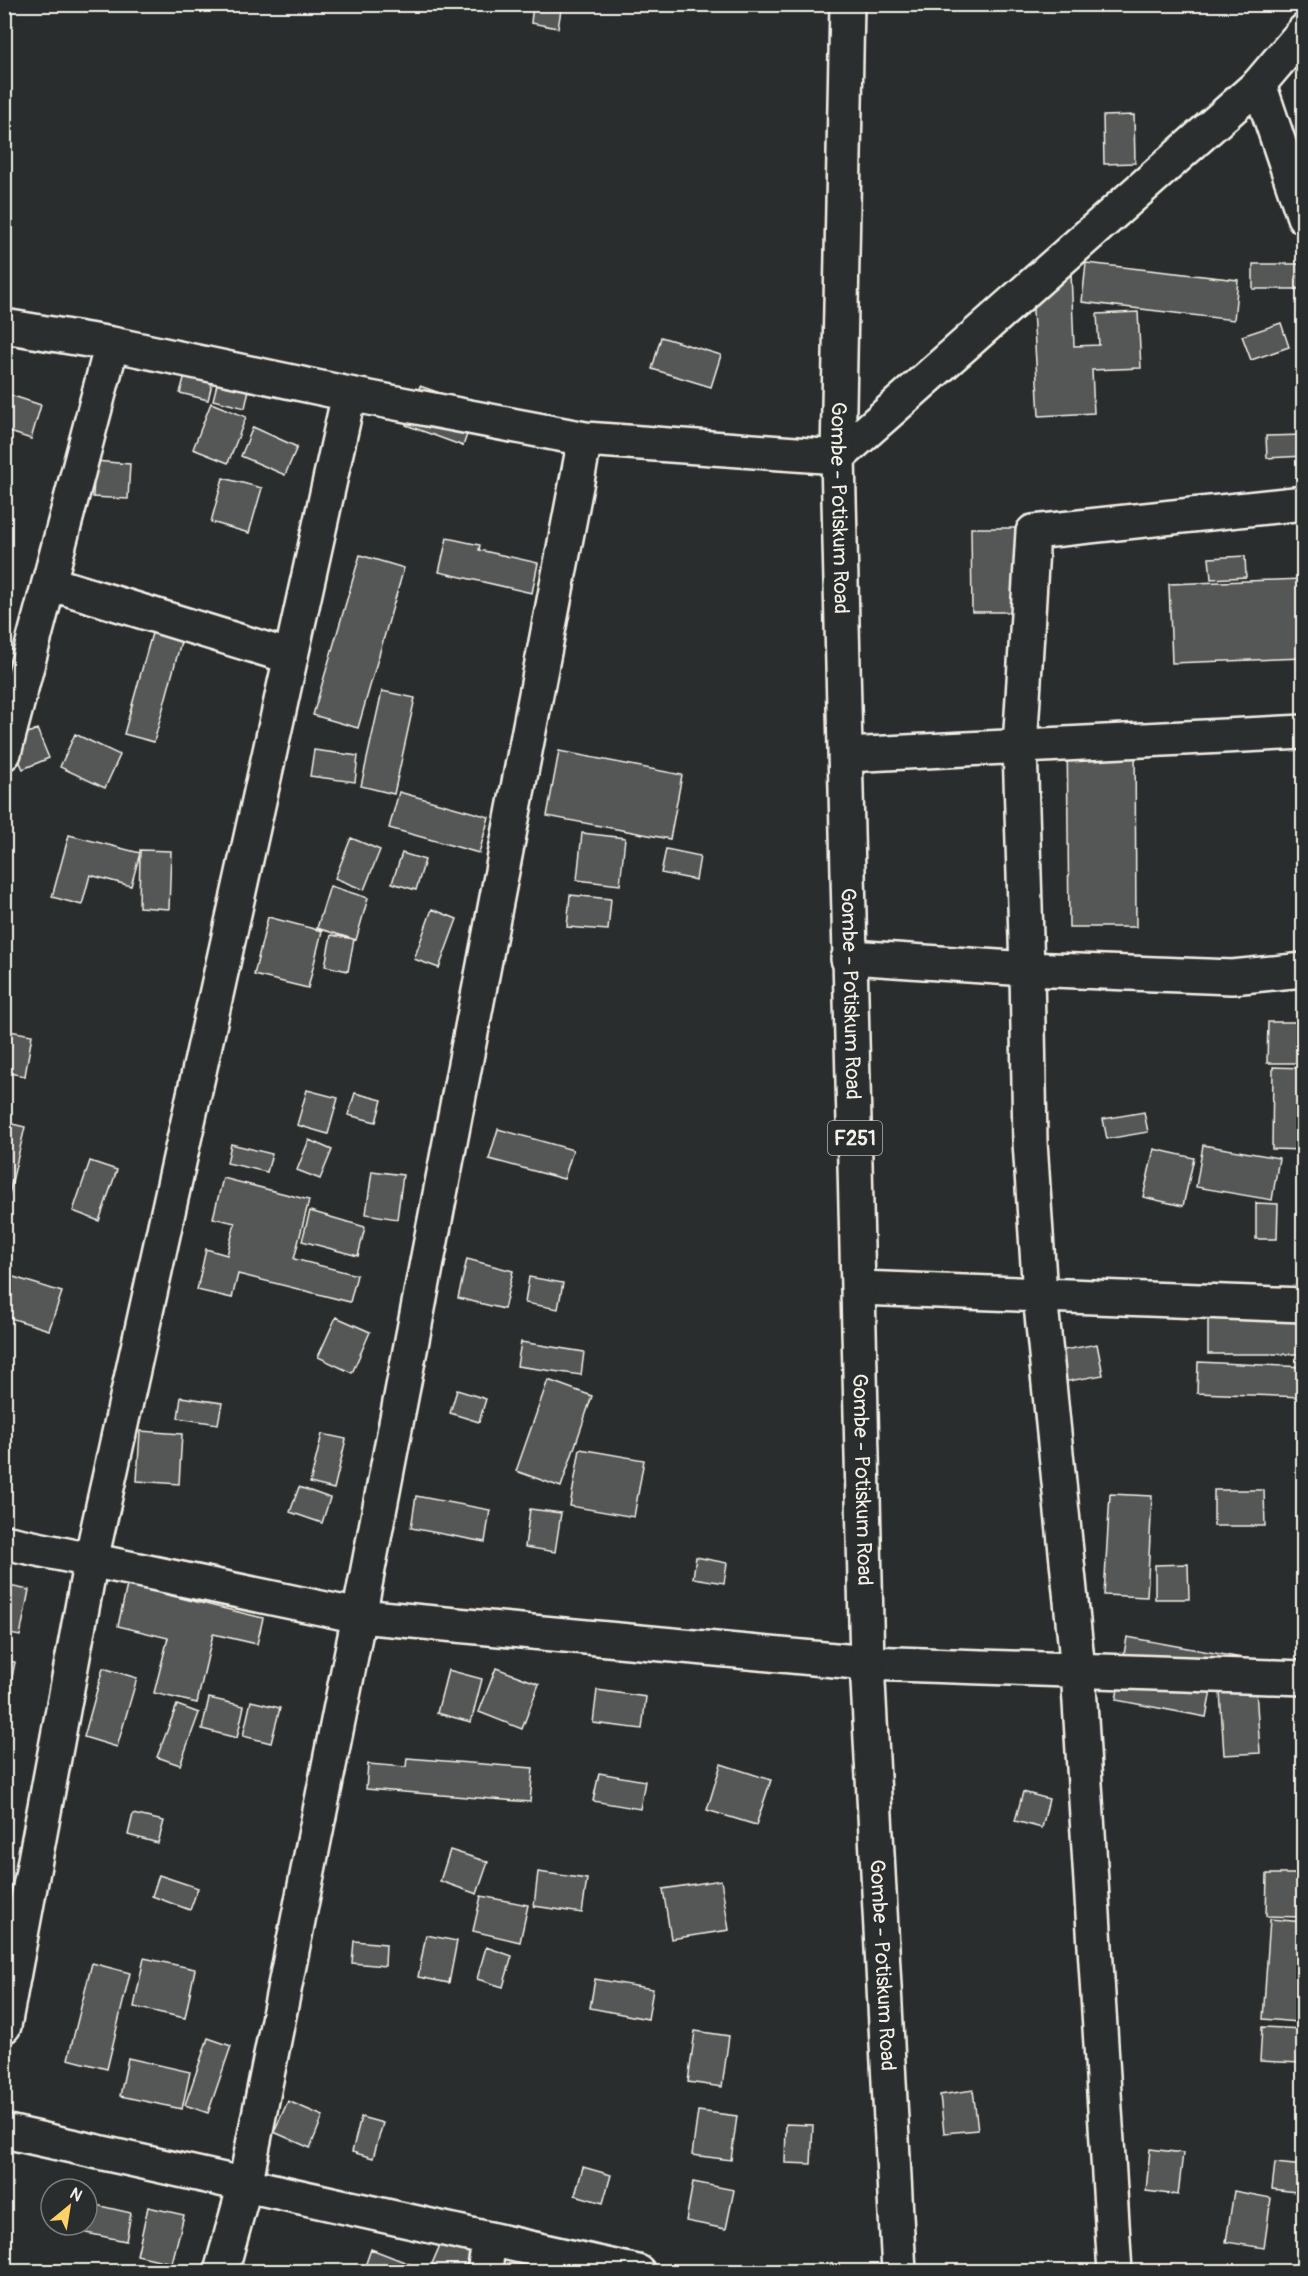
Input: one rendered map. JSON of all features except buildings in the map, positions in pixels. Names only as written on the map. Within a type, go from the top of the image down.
[{"type":"street","name":"Gombe - Potiskum Road","points":[[847,4],[838,458],[867,1663],[899,2271]]},
{"type":"street","points":[[4,326],[112,344],[349,394],[585,439],[838,458],[1259,84],[1304,31]]},
{"type":"street","points":[[1259,84],[1304,217]]},
{"type":"street","points":[[4,753],[112,344]]},
{"type":"street","points":[[4,2026],[91,1560],[349,394]]},
{"type":"street","points":[[221,2271],[244,2185],[359,1617],[585,439]]},
{"type":"street","points":[[1115,2271],[1078,1670],[1040,1295],[1030,1142],[1020,747],[1033,532],[1304,503]]},
{"type":"street","points":[[49,583],[291,657]]},
{"type":"street","points":[[846,755],[1304,732]]},
{"type":"street","points":[[850,958],[1027,969],[1232,977],[1304,970]]},
{"type":"street","points":[[859,1288],[1304,1305]]},
{"type":"street","points":[[4,1542],[359,1617],[867,1663],[1304,1678]]},
{"type":"street","points":[[4,2131],[638,2271]]},
{"type":"street","points":[[484,2271],[490,2239]]}]
